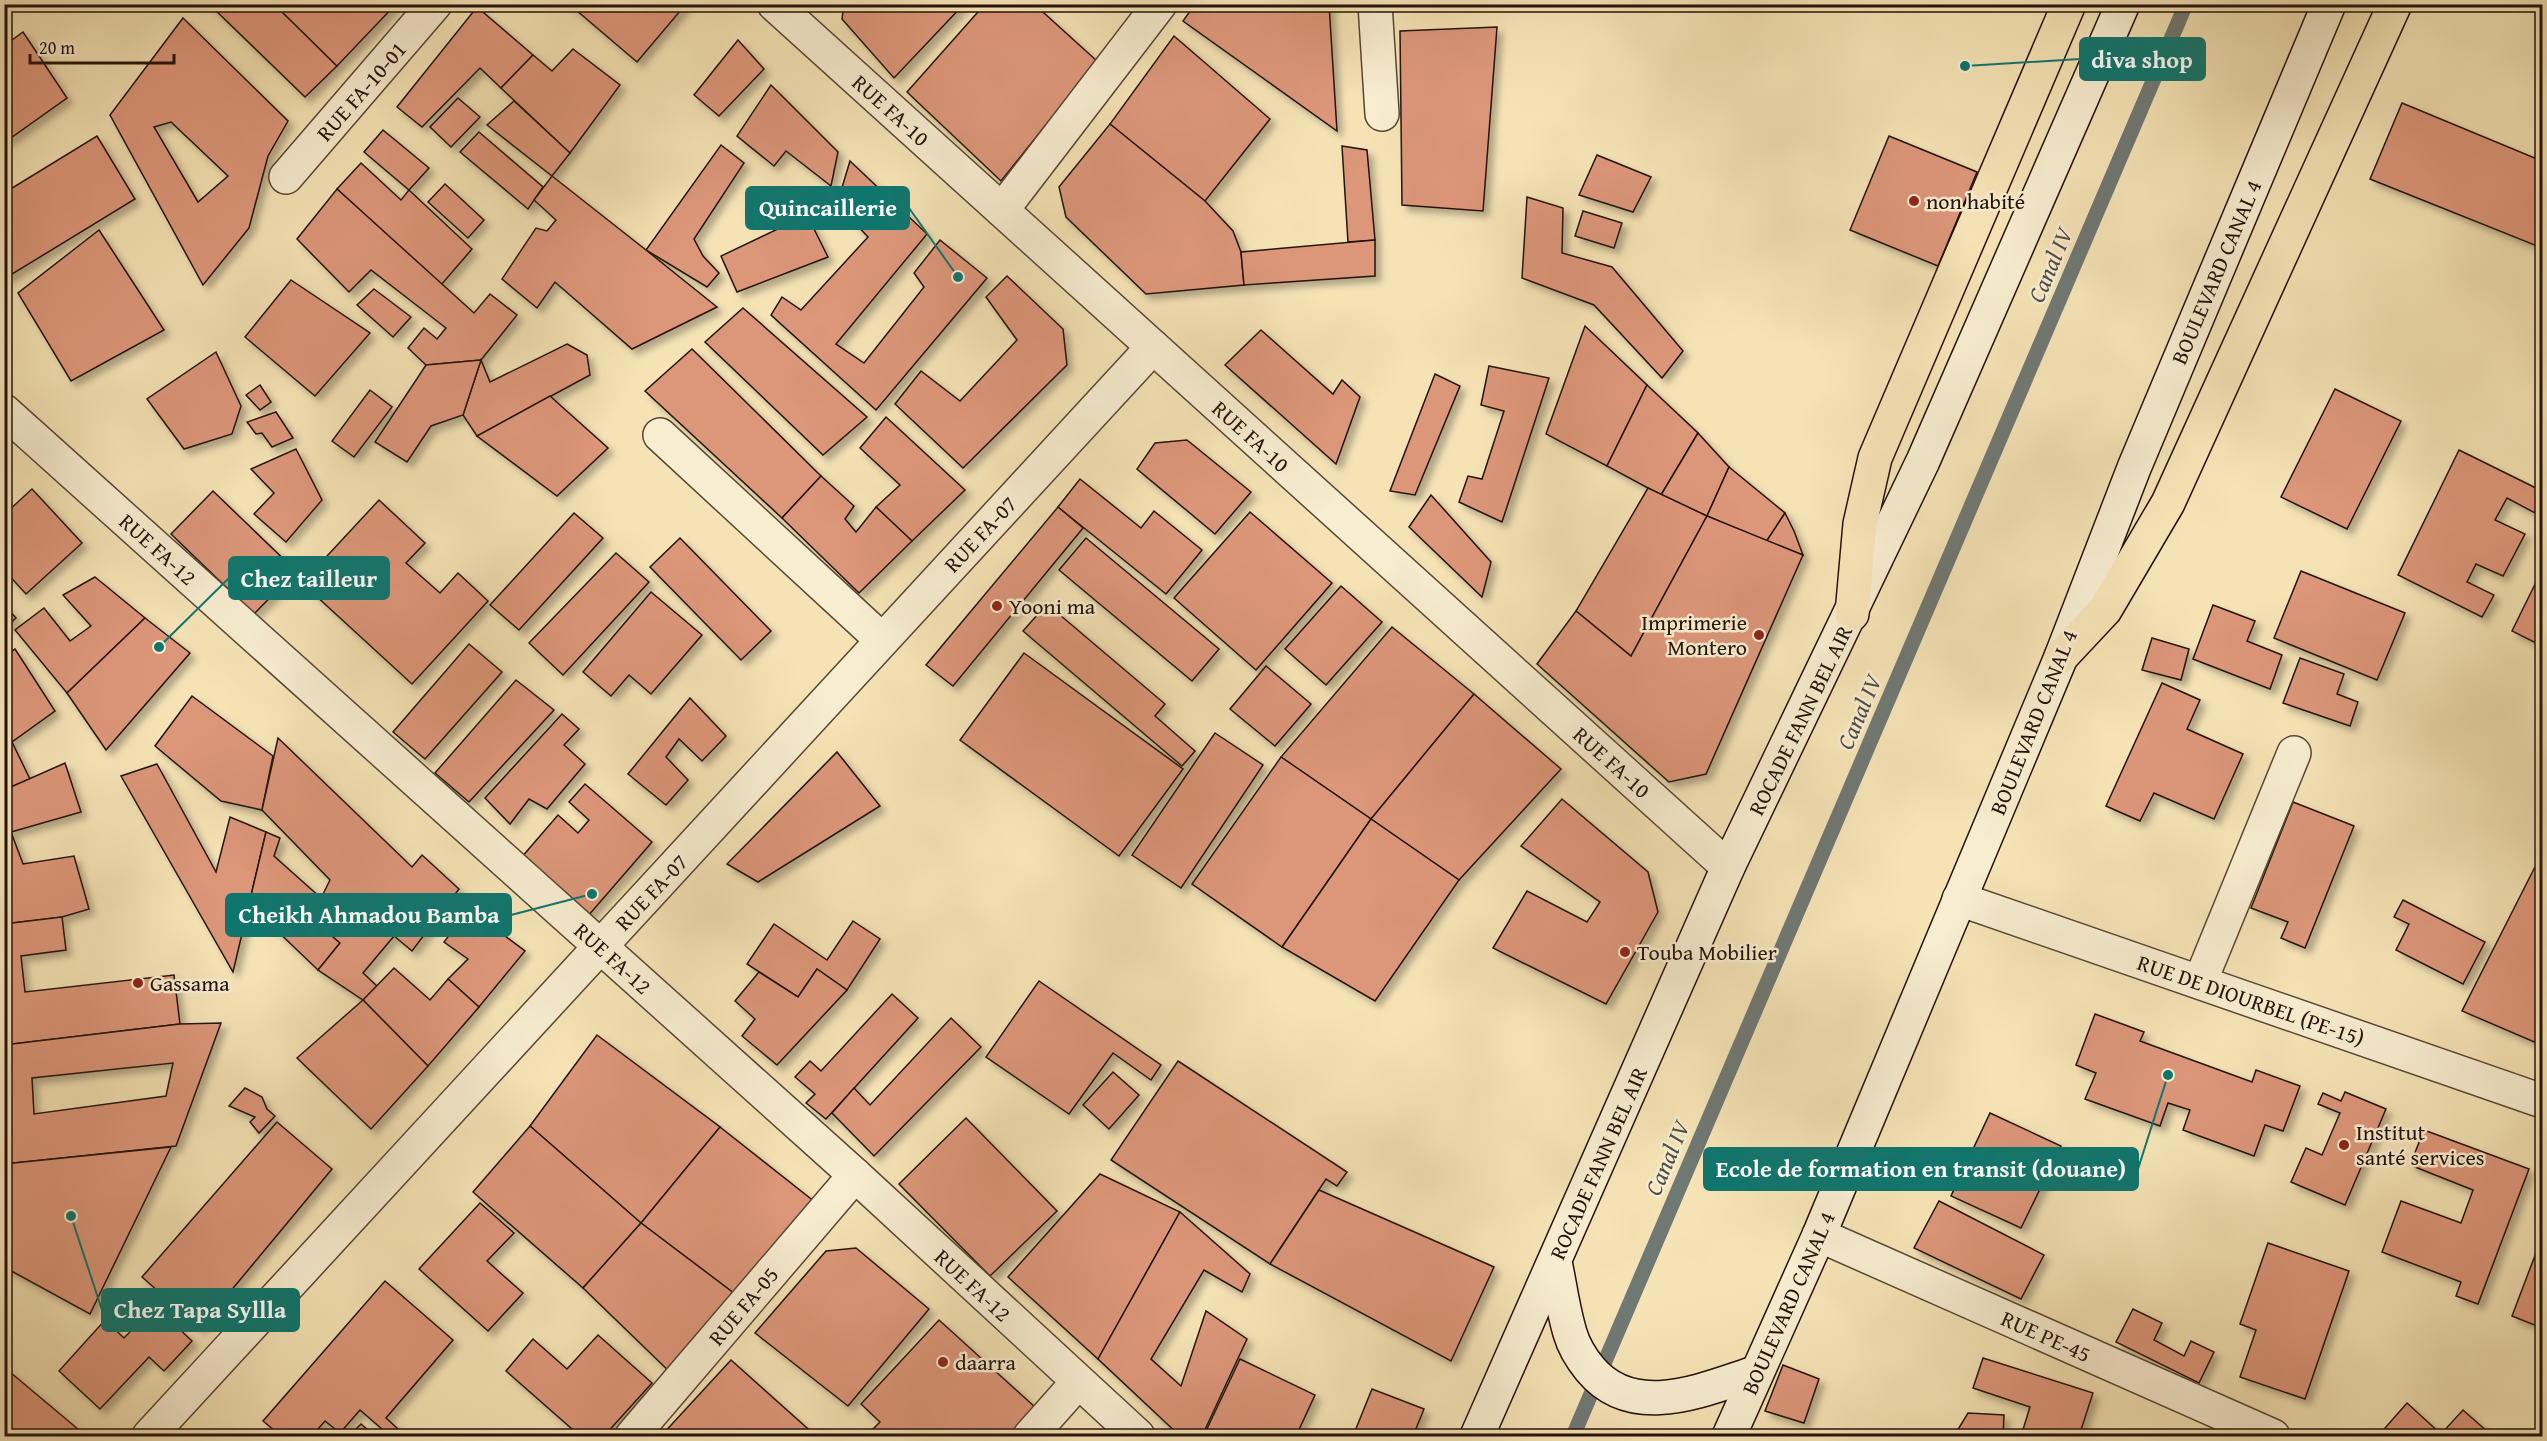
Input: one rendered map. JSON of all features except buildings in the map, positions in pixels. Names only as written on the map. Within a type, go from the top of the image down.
[{"type":"main road","points":[[1852,614],[1860,524],[1875,458],[2069,4]]},
{"type":"main road","points":[[2061,657],[2105,610],[2168,503],[2395,4]]},
{"type":"street","name":"RUE FA-10-01","points":[[286,177],[435,4]]},
{"type":"street","name":"RUE FA-10","points":[[774,4],[1728,867]]},
{"type":"street","points":[[1002,210],[1160,4]]},
{"type":"street","points":[[1375,4],[1382,114]]},
{"type":"street","name":"ROCADE FANN BEL AIR","points":[[1477,1437],[1728,867],[1852,614],[1923,461],[2021,232],[2123,4]]},
{"type":"street","name":"BOULEVARD CANAL 4","points":[[1729,1437],[1755,1373],[1819,1235],[2061,657],[2134,468],[2329,4]]},
{"type":"street","name":"RUE FA-07","points":[[149,1437],[1153,347]]},
{"type":"street","name":"RUE FA-12","points":[[4,411],[855,1175],[1138,1437]]},
{"type":"street","points":[[660,435],[882,640]]},
{"type":"street","points":[[2200,982],[2294,753]]},
{"type":"street","name":"RUE DE DIOURBEL (PE-15)","points":[[1959,899],[2542,1101]]},
{"type":"street","name":"RUE FA-05","points":[[632,1437],[855,1175]]},
{"type":"street","name":"RUE PE-45","points":[[1819,1235],[2273,1437]]},
{"type":"street","points":[[1555,1262],[1570,1335],[1580,1357],[1600,1381],[1626,1396],[1648,1399],[1690,1394],[1755,1373]]},
{"type":"street","points":[[1030,1437],[1078,1382]]},
{"type":"waterway","name":"Canal IV","points":[[1573,1436],[2186,4]]},
{"type":"place","name":"diva shop","points":[[1965,66]]},
{"type":"place","name":"non habité","points":[[1914,201]]},
{"type":"place","name":"Quincaillerie","points":[[958,277]]},
{"type":"place","name":"Yooni ma","points":[[997,606]]},
{"type":"place","name":"Imprimerie Montero","points":[[1759,635]]},
{"type":"place","name":"Chez tailleur","points":[[159,647]]},
{"type":"place","name":"Cheikh Ahmadou Bamba","points":[[592,894]]},
{"type":"place","name":"Touba Mobilier","points":[[1625,952]]},
{"type":"place","name":"Gassama","points":[[138,983]]},
{"type":"place","name":"Ecole de formation en transit (douane)","points":[[2168,1075]]},
{"type":"place","name":"Institut santé services","points":[[2344,1145]]},
{"type":"place","name":"Chez Tapa Syllla","points":[[71,1216]]},
{"type":"place","name":"daarra","points":[[943,1362]]}]
